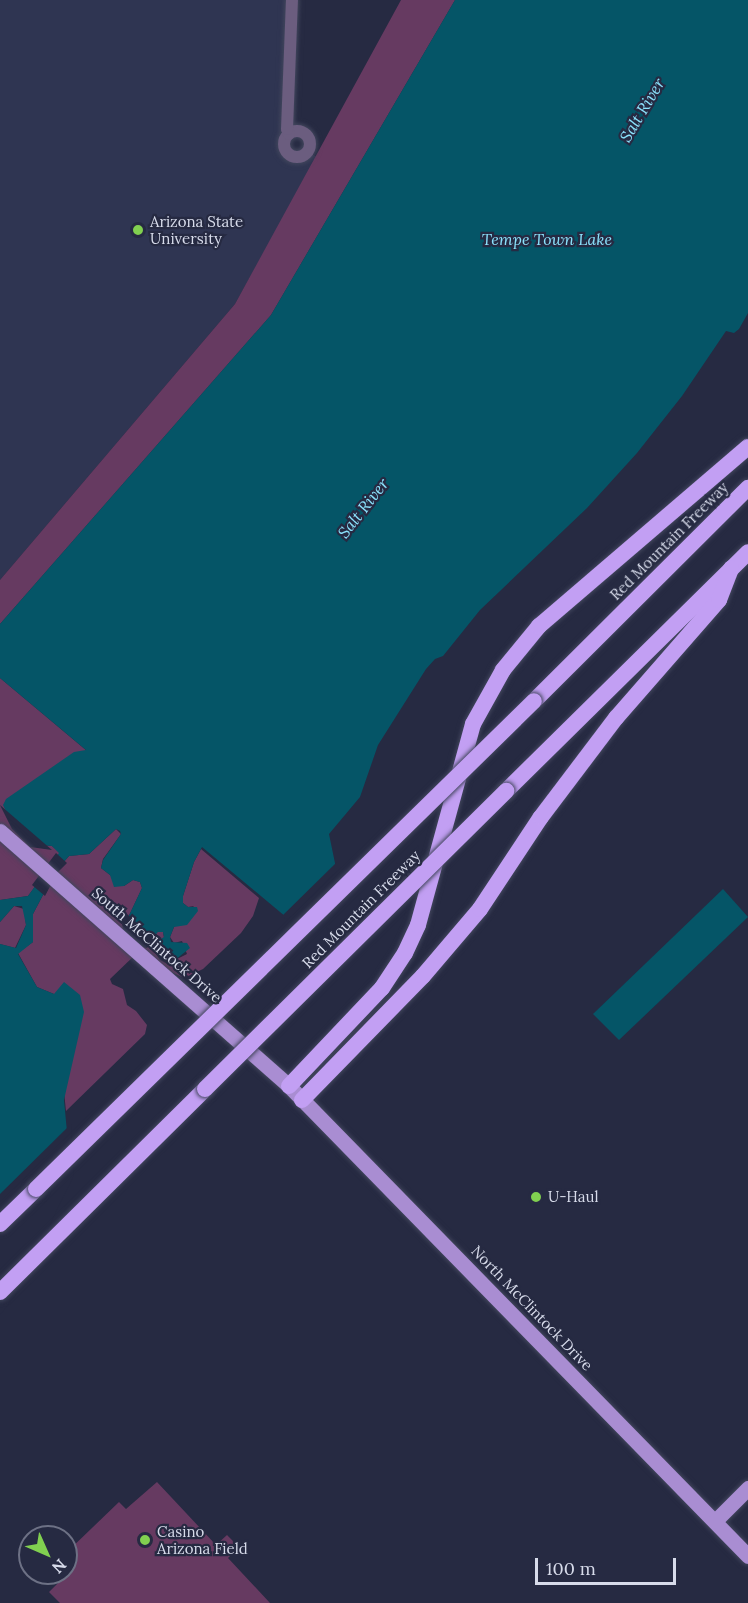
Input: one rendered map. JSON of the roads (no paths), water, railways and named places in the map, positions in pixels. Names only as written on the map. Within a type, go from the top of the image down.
[{"type":"highway","points":[[289,1086],[382,987],[405,953],[418,926],[473,724],[508,662],[539,626],[748,447]]},
{"type":"highway","name":"Red Mountain Freeway","points":[[0,1224],[748,488]]},
{"type":"highway","name":"Red Mountain Freeway","points":[[0,1292],[748,552]]},
{"type":"highway","points":[[302,1100],[423,976],[480,909],[541,818],[616,718],[719,600],[731,568]]},
{"type":"main road","name":"South McClintock Drive","points":[[0,831],[289,1086]]},
{"type":"main road","name":"North McClintock Drive","points":[[289,1086],[748,1556]]},
{"type":"main road","points":[[715,1521],[748,1488]]},
{"type":"street","points":[[289,134],[286,129],[292,0]]},
{"type":"water","name":"Tempe Town Lake","points":[[455,0],[748,0],[748,313],[739,329],[734,333],[726,331],[682,396],[637,453],[587,508],[480,610],[443,656],[435,659],[426,669],[378,745],[360,797],[329,834],[336,868],[286,917],[202,847],[194,862],[183,896],[183,903],[188,907],[197,907],[198,911],[187,925],[174,927],[170,937],[171,942],[187,943],[190,948],[175,960],[156,949],[159,940],[164,937],[163,932],[158,932],[145,945],[125,924],[142,888],[140,882],[133,880],[124,886],[114,887],[110,875],[101,868],[103,860],[121,834],[120,831],[116,829],[89,854],[69,856],[55,872],[33,914],[33,942],[18,954],[37,987],[54,994],[64,982],[80,995],[84,1012],[64,1100],[71,1174],[0,1312],[0,944],[16,948],[26,925],[22,906],[14,906],[0,922],[0,900],[28,896],[59,853],[52,846],[32,844],[14,828],[3,805],[6,799],[74,752],[86,750],[0,678],[0,624],[271,315]]},
{"type":"water","points":[[723,889],[748,917],[619,1040],[593,1014]]},
{"type":"place","name":"Arizona State University","points":[[138,230]]},
{"type":"place","name":"U-Haul","points":[[536,1197]]},
{"type":"place","name":"Casino Arizona Field","points":[[145,1540]]},
{"type":"water label","name":"Salt River","points":[[642,110]]},
{"type":"water label","name":"Salt River","points":[[363,508]]}]
